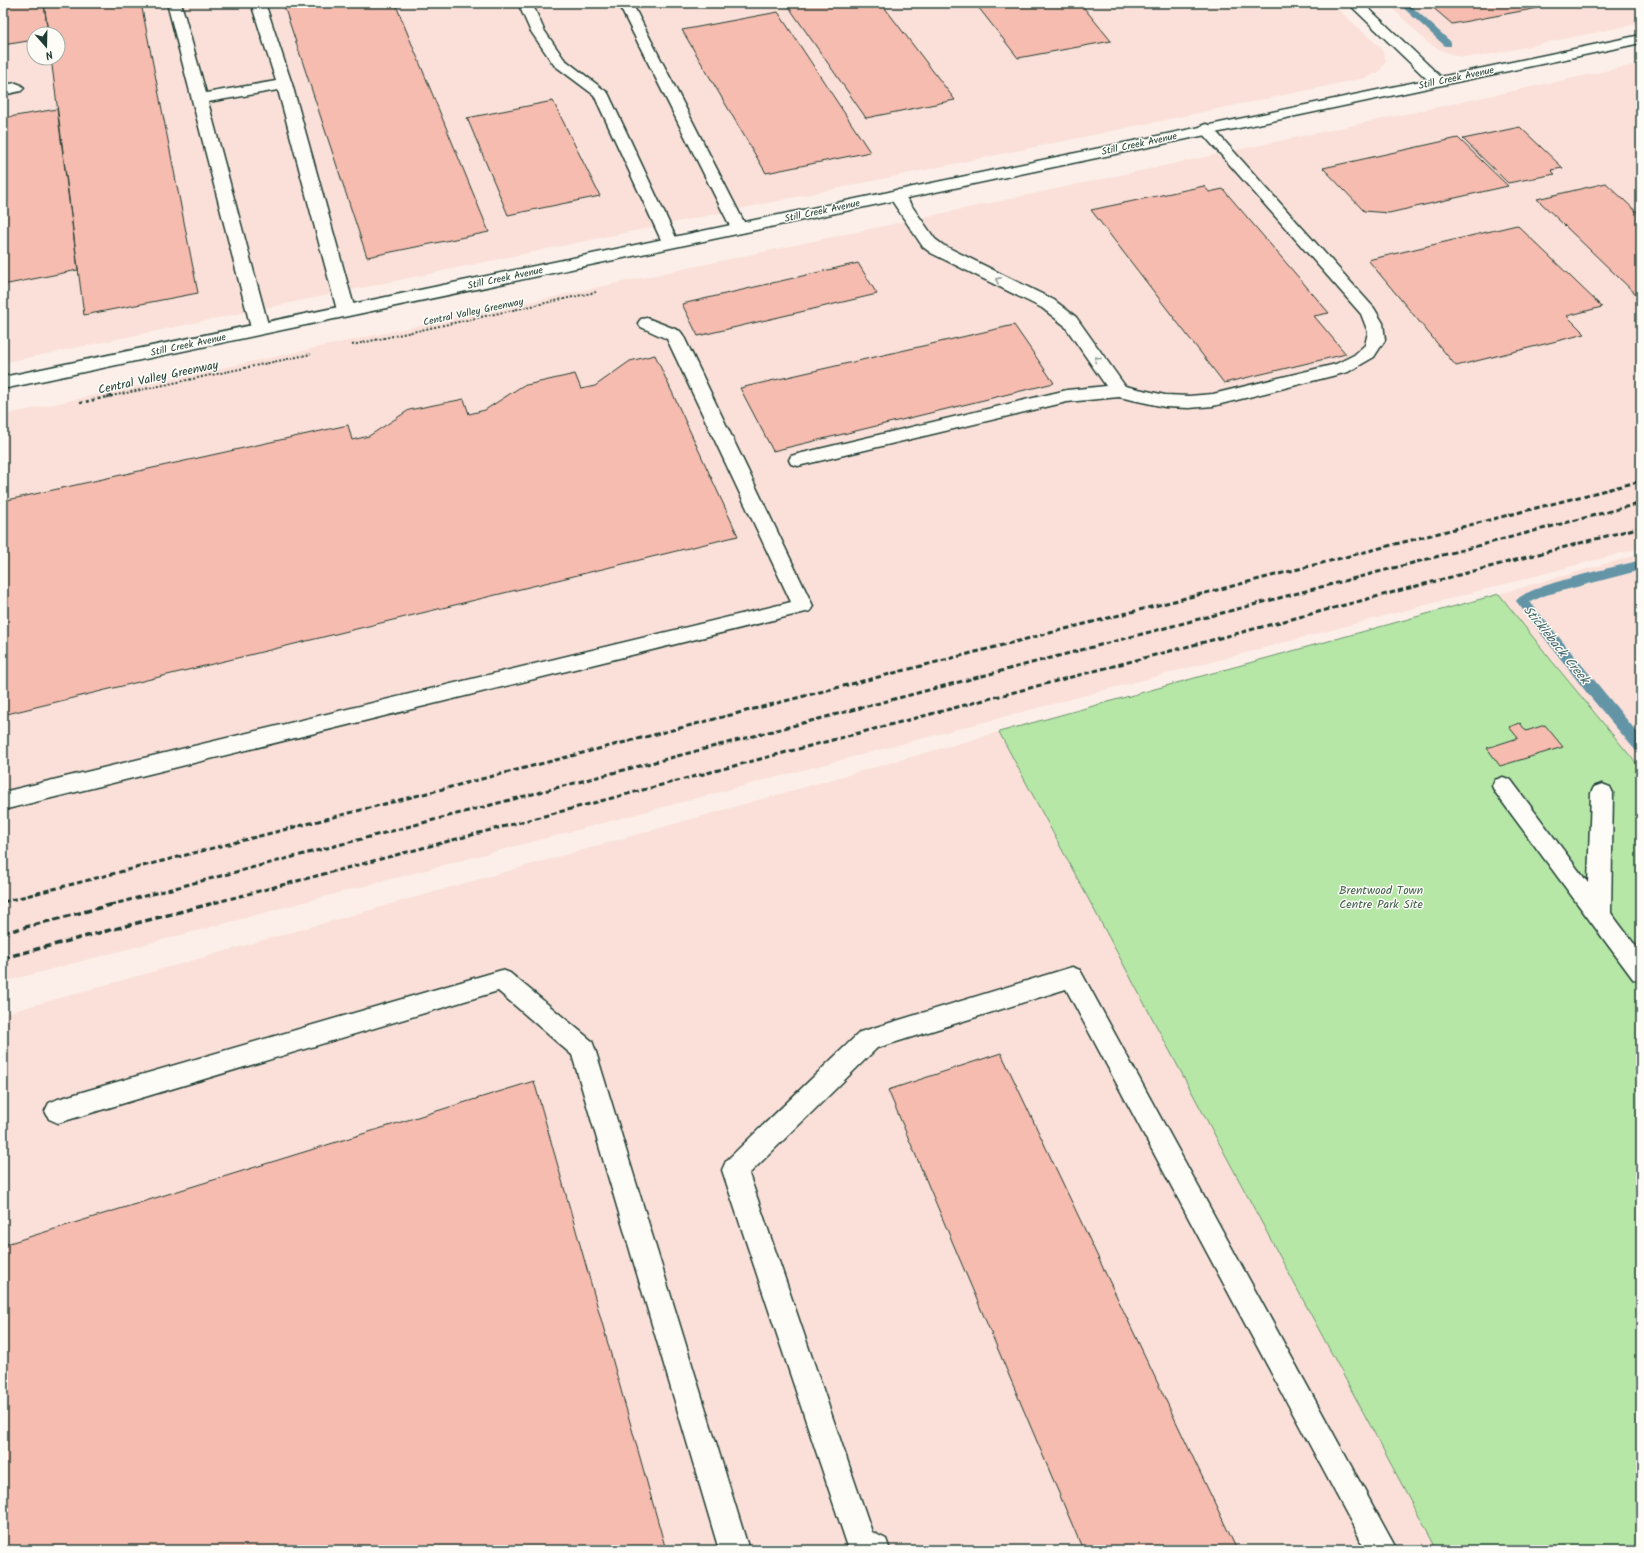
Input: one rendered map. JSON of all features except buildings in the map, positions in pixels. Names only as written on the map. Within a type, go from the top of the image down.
[{"type":"street","points":[[174,3],[260,328]]},
{"type":"street","points":[[258,3],[284,84],[346,310]]},
{"type":"street","points":[[525,3],[537,30],[558,62],[600,93],[670,242]]},
{"type":"street","points":[[625,3],[739,228]]},
{"type":"street","points":[[1355,3],[1437,81]]},
{"type":"street","name":"Still Creek Avenue","points":[[3,383],[1206,129],[1641,39]]},
{"type":"street","points":[[200,99],[284,84]]},
{"type":"street","points":[[798,460],[1067,396],[1119,391],[1165,401],[1189,402],[1213,400],[1342,368],[1362,360],[1374,349],[1377,336],[1375,323],[1368,312],[1206,129]]},
{"type":"street","points":[[896,195],[929,243],[937,250],[1048,304],[1059,311],[1070,321],[1119,391]]},
{"type":"street","points":[[3,801],[803,606],[674,335],[647,323]]},
{"type":"street","points":[[1503,786],[1641,972]]},
{"type":"street","points":[[1599,916],[1602,793]]},
{"type":"street","points":[[875,1550],[861,1542],[735,1170],[869,1040],[1072,977],[1382,1550]]},
{"type":"street","points":[[58,1111],[502,980],[582,1049],[734,1550]]},
{"type":"path","name":"Central Valley Greenway","points":[[352,345],[596,292]]},
{"type":"path","name":"Central Valley Greenway","points":[[80,403],[311,354]]},
{"type":"shaded area","points":[[3,3],[1331,3],[1381,48],[1386,61],[1379,72],[1365,78],[3,363]]},
{"type":"shaded area","points":[[1387,3],[1641,3],[1641,23],[1482,56],[1461,57],[1440,50],[1428,43]]},
{"type":"shaded area","points":[[1638,64],[1641,67],[1641,548],[3,982],[3,415]]},
{"type":"shaded area","points":[[1641,554],[1641,769],[1551,660],[1499,594]]},
{"type":"shaded area","points":[[999,732],[1437,1550],[3,1550],[3,1014]]},
{"type":"green space","name":"Brentwood Town Centre Park Site","points":[[1499,594],[1551,660],[1641,769],[1641,1550],[1437,1550],[999,732]]},
{"type":"waterway","name":"Stickleback Creek","points":[[1403,3],[1448,44]]},
{"type":"waterway","name":"Stickleback Creek","points":[[1641,565],[1542,591],[1522,601],[1592,689],[1641,747]]},
{"type":"railway","points":[[3,902],[1641,481]]},
{"type":"railway","points":[[110,905],[1641,503]]},
{"type":"railway","points":[[206,905],[1641,527]]},
{"type":"railway","points":[[3,933],[114,904]]},
{"type":"railway","points":[[3,958],[210,904]]}]
